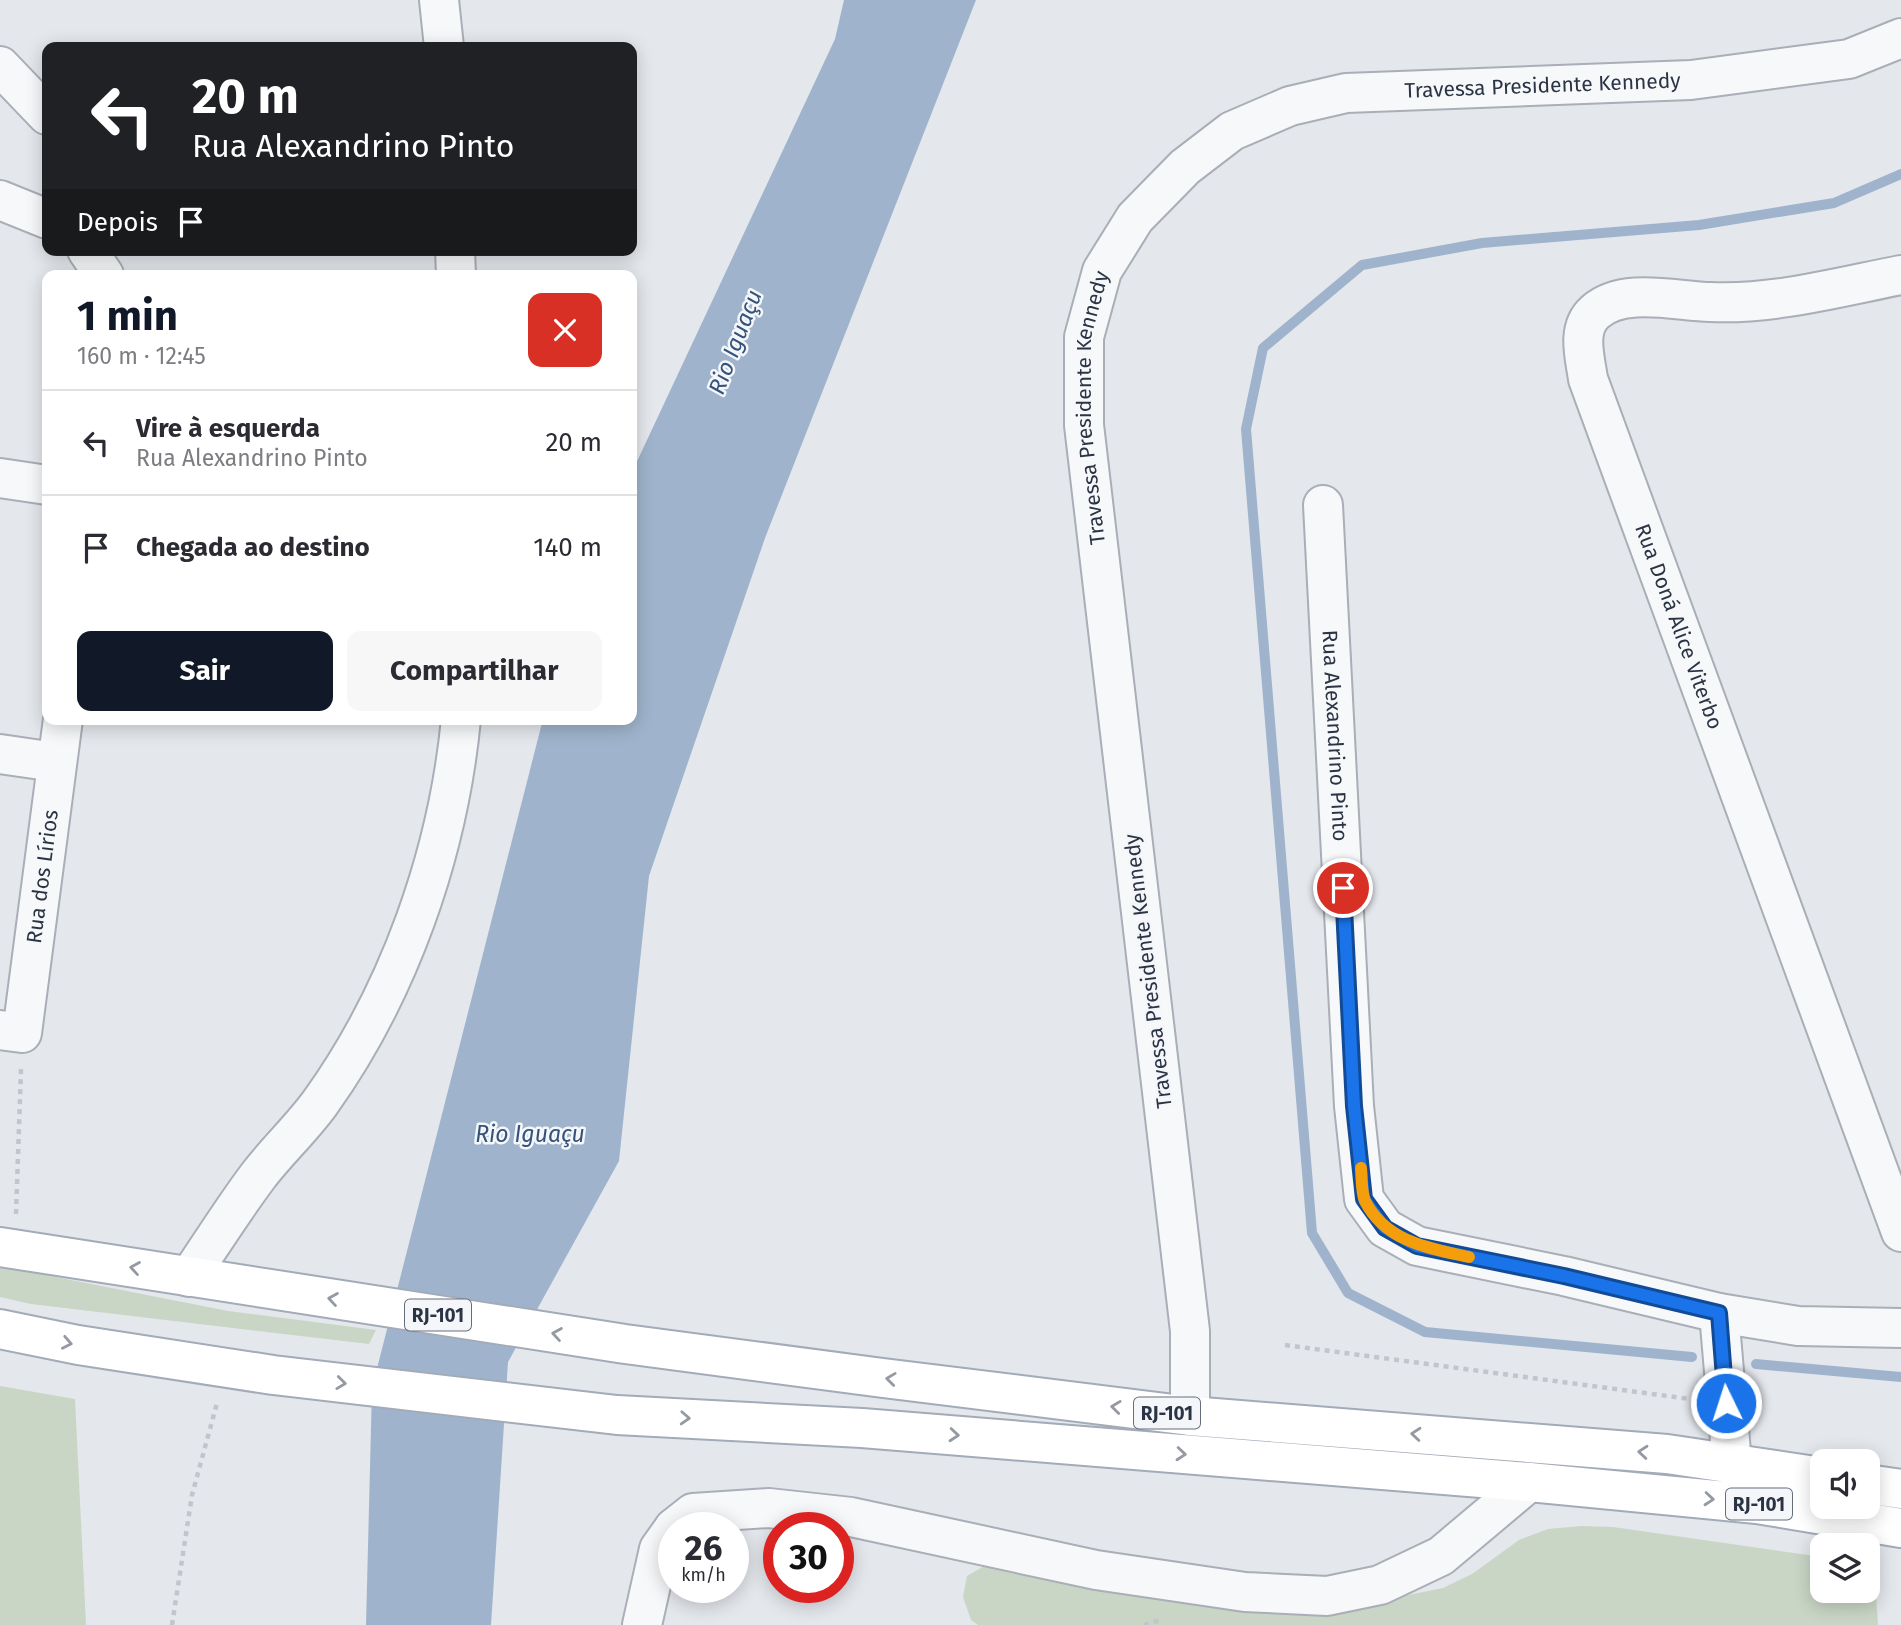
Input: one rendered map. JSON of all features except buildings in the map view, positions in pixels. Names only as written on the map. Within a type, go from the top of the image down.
[{"type":"main road","name":"RJ-101","points":[[7,1248],[625,1344],[1190,1416],[1667,1454],[1810,1475]]},
{"type":"main road","name":"RJ-101","points":[[0,1329],[78,1345],[227,1365],[273,1375],[617,1415],[862,1428],[1529,1482],[1757,1504],[1901,1528]]},
{"type":"main road","points":[[1880,1486],[1901,1489]]},
{"type":"street","points":[[439,0],[443,42]]},
{"type":"street","name":"Travessa Presidente Kennedy","points":[[1190,1416],[1190,1331],[1084,425],[1084,337],[1102,271],[1135,218],[1185,167],[1232,131],[1290,106],[1346,93],[1691,80],[1849,59],[1901,38]]},
{"type":"street","points":[[0,66],[42,111]]},
{"type":"street","points":[[0,200],[42,217]]},
{"type":"street","name":"Rua Doná Alice Viterbo","points":[[1901,275],[1772,299],[1714,303],[1625,298],[1594,313],[1582,335],[1588,379],[1901,1232]]},
{"type":"street","points":[[0,478],[42,484]]},
{"type":"street","name":"Rua Alexandrino Pinto","points":[[1323,505],[1354,1106],[1364,1199],[1385,1228],[1417,1246],[1564,1276],[1719,1313],[1798,1325],[1901,1328]]},
{"type":"street","name":"Rua dos Lírios","points":[[11,1032],[61,725]]},
{"type":"street","points":[[189,1277],[258,1176],[319,1104],[351,1055],[390,981],[427,887],[443,827],[460,725]]},
{"type":"street","points":[[0,754],[55,762]]},
{"type":"street","points":[[1719,1313],[1732,1464]]},
{"type":"street","points":[[715,1512],[782,1509],[851,1517],[1096,1570],[1245,1592],[1327,1596],[1380,1585],[1441,1556],[1529,1482]]},
{"type":"street","points":[[642,1625],[658,1553]]},
{"type":"path","points":[[7,1248],[11,1032]]},
{"type":"path","points":[[1285,1345],[1726,1403]]},
{"type":"path","points":[[172,1625],[192,1494],[227,1365]]},
{"type":"green space","points":[[0,1266],[228,1311],[376,1330],[369,1344],[31,1304],[0,1297]]},
{"type":"green space","points":[[0,1386],[75,1399],[86,1625],[0,1625]]},
{"type":"green space","points":[[1613,1527],[1810,1555],[1810,1603],[1877,1603],[1878,1625],[978,1625],[971,1620],[963,1597],[967,1576],[991,1562],[1383,1600],[1443,1588],[1472,1574],[1519,1540],[1548,1529]]},
{"type":"water","name":"Rio Iguaçu","points":[[844,0],[976,0],[765,538],[649,876],[619,1161],[508,1362],[491,1625],[366,1625],[372,1388],[541,725],[637,725],[637,461],[835,39]]},
{"type":"waterway","points":[[1692,1357],[1425,1332],[1348,1293],[1312,1233],[1246,429],[1263,348],[1362,265],[1482,243],[1699,225],[1834,203],[1901,174]]},
{"type":"waterway","points":[[1756,1364],[1901,1377]]},
{"type":"slow traffic","points":[[1361,1168],[1364,1199],[1385,1228],[1417,1246],[1469,1257]]},
{"type":"route","points":[[1343,888],[1354,1106],[1364,1199],[1385,1228],[1417,1246],[1564,1276],[1719,1313],[1726,1403]]}]
